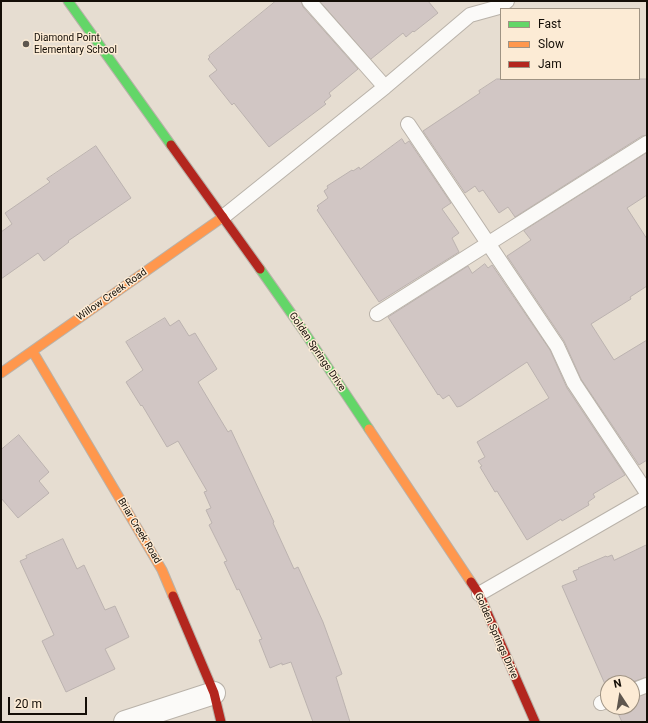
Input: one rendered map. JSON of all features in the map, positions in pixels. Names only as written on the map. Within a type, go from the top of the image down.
[{"type":"main road","name":"Golden Springs Drive","points":[[68,1],[303,330],[479,594],[535,722]]},
{"type":"main road","name":"Willow Creek Road","points":[[1,373],[33,352],[223,217]]},
{"type":"main road","name":"Briar Creek Road","points":[[33,352],[162,570],[214,693],[221,722]]},
{"type":"street","points":[[125,722],[214,693]]},
{"type":"lane","points":[[309,1],[385,87]]},
{"type":"lane","points":[[223,217],[385,87],[470,14],[499,7],[507,1]]},
{"type":"lane","points":[[408,124],[557,346],[574,383],[647,493]]},
{"type":"lane","points":[[377,314],[647,143]]},
{"type":"lane","points":[[479,594],[647,497]]},
{"type":"building","points":[[276,1],[301,1],[303,7],[358,69],[329,93],[331,96],[324,102],[326,104],[269,147],[234,103],[232,105],[209,76],[217,70],[208,59],[210,57],[209,56]]},
{"type":"building","points":[[320,1],[428,1],[438,13],[406,37],[403,33],[371,59]]},
{"type":"building","points":[[497,79],[647,79],[647,135],[642,136],[515,217],[508,207],[499,213],[483,190],[479,192],[475,186],[465,193],[423,131],[480,93],[479,91]]},
{"type":"building","points":[[402,139],[405,144],[409,141],[451,203],[442,209],[459,233],[452,238],[459,252],[379,302],[317,210],[319,208],[317,206],[328,198],[324,191],[328,188],[327,186],[352,170],[353,171],[359,167],[360,169]]},
{"type":"building","points":[[96,146],[131,198],[68,241],[69,242],[44,261],[38,253],[1,279],[1,232],[12,224],[5,213],[50,182],[47,179]]},
{"type":"building","points":[[647,153],[647,195],[627,208],[647,239],[647,286],[630,297],[631,299],[591,324],[614,360],[647,340],[647,460],[639,465],[581,379],[564,341],[507,256],[531,240],[524,231]]},
{"type":"building","points":[[485,264],[488,268],[492,265],[550,350],[567,388],[625,475],[593,494],[595,497],[588,502],[589,505],[562,521],[561,519],[527,540],[497,491],[495,492],[480,467],[482,466],[478,461],[485,457],[477,442],[549,398],[527,362],[461,406],[457,407],[449,395],[443,399],[439,394],[438,395],[388,317],[468,266],[472,273]]},
{"type":"building","points":[[165,318],[170,326],[179,320],[189,336],[195,333],[217,369],[198,382],[228,432],[231,430],[294,569],[298,567],[323,622],[342,674],[336,677],[350,722],[313,722],[291,662],[282,665],[282,663],[270,668],[259,640],[262,639],[239,589],[237,590],[224,562],[227,561],[209,525],[212,523],[206,510],[211,508],[204,492],[207,491],[178,441],[167,447],[142,405],[141,406],[126,382],[143,370],[126,342]]},
{"type":"building","points":[[19,435],[49,472],[39,481],[49,493],[18,518],[1,498],[1,450]]},
{"type":"building","points":[[63,539],[77,569],[84,565],[105,610],[115,606],[129,637],[105,649],[115,669],[66,692],[42,641],[54,635],[20,561],[27,558],[26,556]]},
{"type":"building","points":[[647,545],[647,677],[640,679],[640,675],[601,675],[562,586],[577,580],[573,571],[579,569],[578,568],[606,556],[612,555],[614,560]]},
{"type":"building","points":[[647,694],[647,722],[622,722],[619,715],[640,715],[640,696]]},
{"type":"traffic: fast","points":[[68,1],[171,145]]},
{"type":"traffic: fast","points":[[260,269],[369,429]]},
{"type":"traffic: slow","points":[[1,373],[223,217]]},
{"type":"traffic: slow","points":[[33,352],[162,570],[173,596]]},
{"type":"traffic: slow","points":[[369,429],[471,582]]},
{"type":"traffic: jam","points":[[171,145],[260,269]]},
{"type":"traffic: jam","points":[[471,582],[479,594],[535,722]]},
{"type":"traffic: jam","points":[[173,596],[214,693],[221,722]]},
{"type":"place","name":"Diamond Point Elementary School","points":[[26,44]]}]
